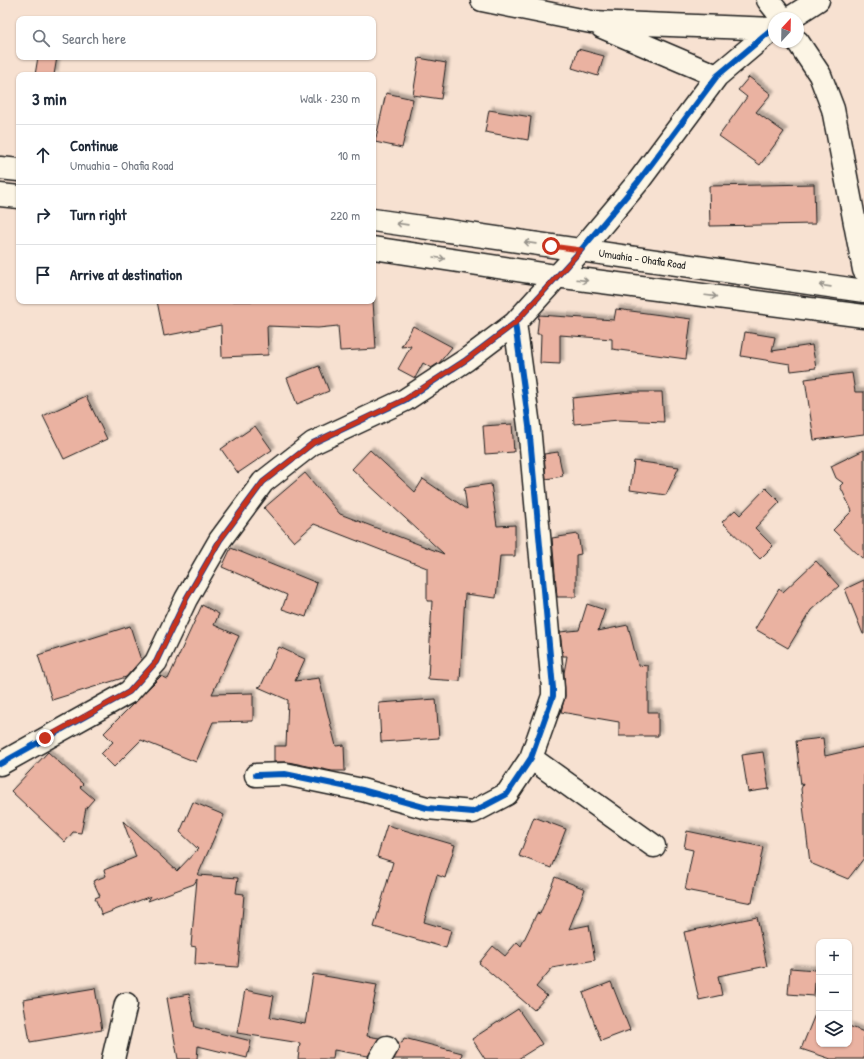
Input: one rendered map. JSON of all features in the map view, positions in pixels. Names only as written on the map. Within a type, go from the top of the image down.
[{"type":"street","points":[[482,0],[590,22],[768,23]]},
{"type":"street","points":[[768,0],[774,12]]},
{"type":"street","points":[[798,12],[818,0]]},
{"type":"street","points":[[590,22],[716,76]]},
{"type":"street","points":[[0,764],[129,692],[156,662],[186,599],[220,540],[263,482],[313,443],[404,400],[466,360],[515,323],[581,250],[638,182],[716,76],[768,33]]},
{"type":"street","points":[[802,48],[820,75],[832,109],[864,270]]},
{"type":"street","points":[[0,168],[16,170]]},
{"type":"street","points":[[0,195],[16,197]]},
{"type":"street","name":"Umuahia - Ohafia Road","points":[[376,220],[864,291]]},
{"type":"street","points":[[376,248],[556,276],[864,316]]},
{"type":"street","points":[[256,775],[285,774],[362,790],[427,808],[472,812],[507,794],[531,758],[553,696],[553,688],[529,426],[515,323]]},
{"type":"street","points":[[531,758],[654,846]]},
{"type":"street","points":[[113,1059],[126,1004]]},
{"type":"building","points":[[578,49],[604,56],[598,76],[572,68]]},
{"type":"building","points":[[419,58],[446,63],[441,99],[413,95]]},
{"type":"building","points":[[38,60],[56,60],[54,72],[36,72]]},
{"type":"building","points":[[749,77],[771,94],[756,112],[784,132],[760,165],[719,136],[747,97],[738,90]]},
{"type":"building","points":[[386,93],[413,99],[402,148],[376,142]]},
{"type":"building","points":[[489,110],[531,117],[528,140],[485,132]]},
{"type":"building","points":[[814,184],[815,224],[710,226],[709,186]]},
{"type":"building","points":[[158,304],[373,304],[376,349],[340,351],[338,326],[318,328],[267,326],[268,355],[222,357],[221,325],[164,336]]},
{"type":"building","points":[[616,309],[691,319],[686,359],[612,349],[612,339],[560,335],[560,364],[540,363],[541,334],[537,334],[539,315],[614,320]]},
{"type":"building","points":[[413,326],[452,347],[439,363],[431,368],[423,363],[415,378],[398,369],[411,346],[401,347]]},
{"type":"building","points":[[745,332],[775,337],[772,351],[812,345],[816,368],[791,371],[790,364],[741,356]]},
{"type":"building","points":[[319,366],[329,391],[297,404],[287,378]]},
{"type":"building","points":[[852,373],[855,392],[864,392],[864,434],[814,440],[805,379]]},
{"type":"building","points":[[632,392],[662,392],[664,422],[619,420],[574,424],[572,398]]},
{"type":"building","points":[[86,396],[107,439],[64,459],[43,416]]},
{"type":"building","points":[[512,424],[514,452],[485,454],[483,426]]},
{"type":"building","points":[[255,426],[272,450],[238,473],[221,449]]},
{"type":"building","points":[[370,450],[415,492],[423,479],[467,509],[464,488],[491,484],[497,526],[515,525],[515,556],[500,556],[496,598],[465,594],[460,681],[428,679],[432,601],[427,601],[427,568],[314,524],[294,542],[264,508],[305,473],[340,514],[444,554],[352,469]]},
{"type":"building","points":[[864,450],[864,560],[833,530],[852,511],[840,486],[843,483],[836,478],[831,466]]},
{"type":"building","points":[[558,452],[563,476],[546,479],[544,454]]},
{"type":"building","points":[[634,461],[679,467],[666,495],[630,490]]},
{"type":"building","points":[[766,488],[780,502],[755,528],[773,546],[760,559],[722,522],[735,510],[740,515]]},
{"type":"building","points":[[578,534],[581,554],[576,555],[576,597],[557,597],[552,538]]},
{"type":"building","points":[[231,548],[317,583],[306,617],[282,609],[287,595],[222,567]]},
{"type":"building","points":[[816,561],[839,586],[811,610],[788,648],[755,629],[779,589],[783,592]]},
{"type":"building","points":[[864,580],[864,634],[863,634],[845,589]]},
{"type":"building","points":[[587,604],[605,610],[598,631],[628,625],[638,665],[648,666],[648,712],[658,712],[658,736],[619,736],[619,722],[561,712],[565,696],[564,673],[567,656],[563,656],[560,632],[579,630]]},
{"type":"building","points":[[202,605],[219,614],[214,625],[239,636],[212,694],[253,693],[253,721],[213,722],[196,762],[141,740],[114,767],[101,754],[113,742],[104,733],[161,676],[168,679]]},
{"type":"building","points":[[130,626],[141,660],[126,677],[52,700],[38,655]]},
{"type":"building","points":[[279,647],[305,659],[295,681],[319,678],[336,746],[344,745],[345,771],[332,771],[288,762],[274,762],[274,746],[286,746],[288,700],[258,687],[261,686]]},
{"type":"building","points":[[436,699],[439,738],[381,742],[379,703]]},
{"type":"building","points":[[823,738],[825,756],[864,747],[864,858],[848,879],[810,863],[801,789],[803,784],[801,785],[796,741]]},
{"type":"building","points":[[48,752],[83,784],[80,787],[94,799],[86,808],[81,833],[73,832],[65,842],[11,791]]},
{"type":"building","points":[[763,752],[769,789],[748,792],[742,755]]},
{"type":"building","points":[[193,802],[224,815],[198,875],[238,878],[236,893],[244,894],[238,967],[195,964],[196,947],[191,946],[197,879],[194,884],[148,901],[151,896],[102,915],[95,898],[100,896],[93,881],[106,876],[104,870],[136,857],[123,821],[177,871],[198,849],[180,832]]},
{"type":"building","points":[[534,817],[566,829],[551,868],[519,856]]},
{"type":"building","points":[[387,825],[455,845],[445,878],[437,875],[424,922],[451,930],[446,948],[374,927],[393,862],[377,857]]},
{"type":"building","points":[[687,831],[763,847],[752,903],[685,890],[693,850],[684,848]]},
{"type":"building","points":[[555,877],[585,889],[569,929],[589,925],[595,960],[552,968],[536,987],[547,996],[534,1010],[479,963],[493,946],[505,956],[517,942],[521,946],[537,913],[540,914]]},
{"type":"building","points":[[757,917],[767,966],[718,976],[722,995],[699,1000],[684,932]]},
{"type":"building","points":[[790,968],[816,970],[814,996],[788,994]]},
{"type":"building","points":[[313,974],[377,985],[367,1036],[379,1038],[368,1056],[334,1050],[333,1059],[298,1059],[300,1043],[237,1033],[245,990],[274,996],[270,1017],[305,1024]]},
{"type":"building","points":[[611,982],[630,1030],[601,1041],[583,993]]},
{"type":"building","points":[[95,988],[102,1030],[30,1042],[23,1000]]},
{"type":"building","points":[[189,994],[195,1027],[251,1041],[247,1058],[198,1046],[197,1059],[178,1059],[167,998]]},
{"type":"building","points":[[518,1009],[542,1044],[518,1059],[485,1059],[472,1039]]},
{"type":"building","points":[[816,1012],[816,1047],[852,1047],[852,1027],[864,1032],[864,1059],[831,1059],[801,1049]]},
{"type":"building","points":[[404,1038],[462,1053],[461,1059],[394,1059],[399,1047],[398,1042],[402,1043]]},
{"type":"cycle path","points":[[0,764],[129,692],[156,662],[186,599],[220,540],[263,482],[313,443],[405,400],[466,360],[515,323],[581,250],[638,182],[717,76],[768,33]]},
{"type":"cycle path","points":[[256,775],[285,774],[362,790],[427,808],[473,812],[507,794],[531,758],[553,696],[553,688],[529,426],[515,323]]},
{"type":"route","points":[[45,738],[129,692],[156,662],[186,599],[220,540],[263,482],[313,443],[404,400],[466,360],[515,323],[581,250],[551,246]]}]
